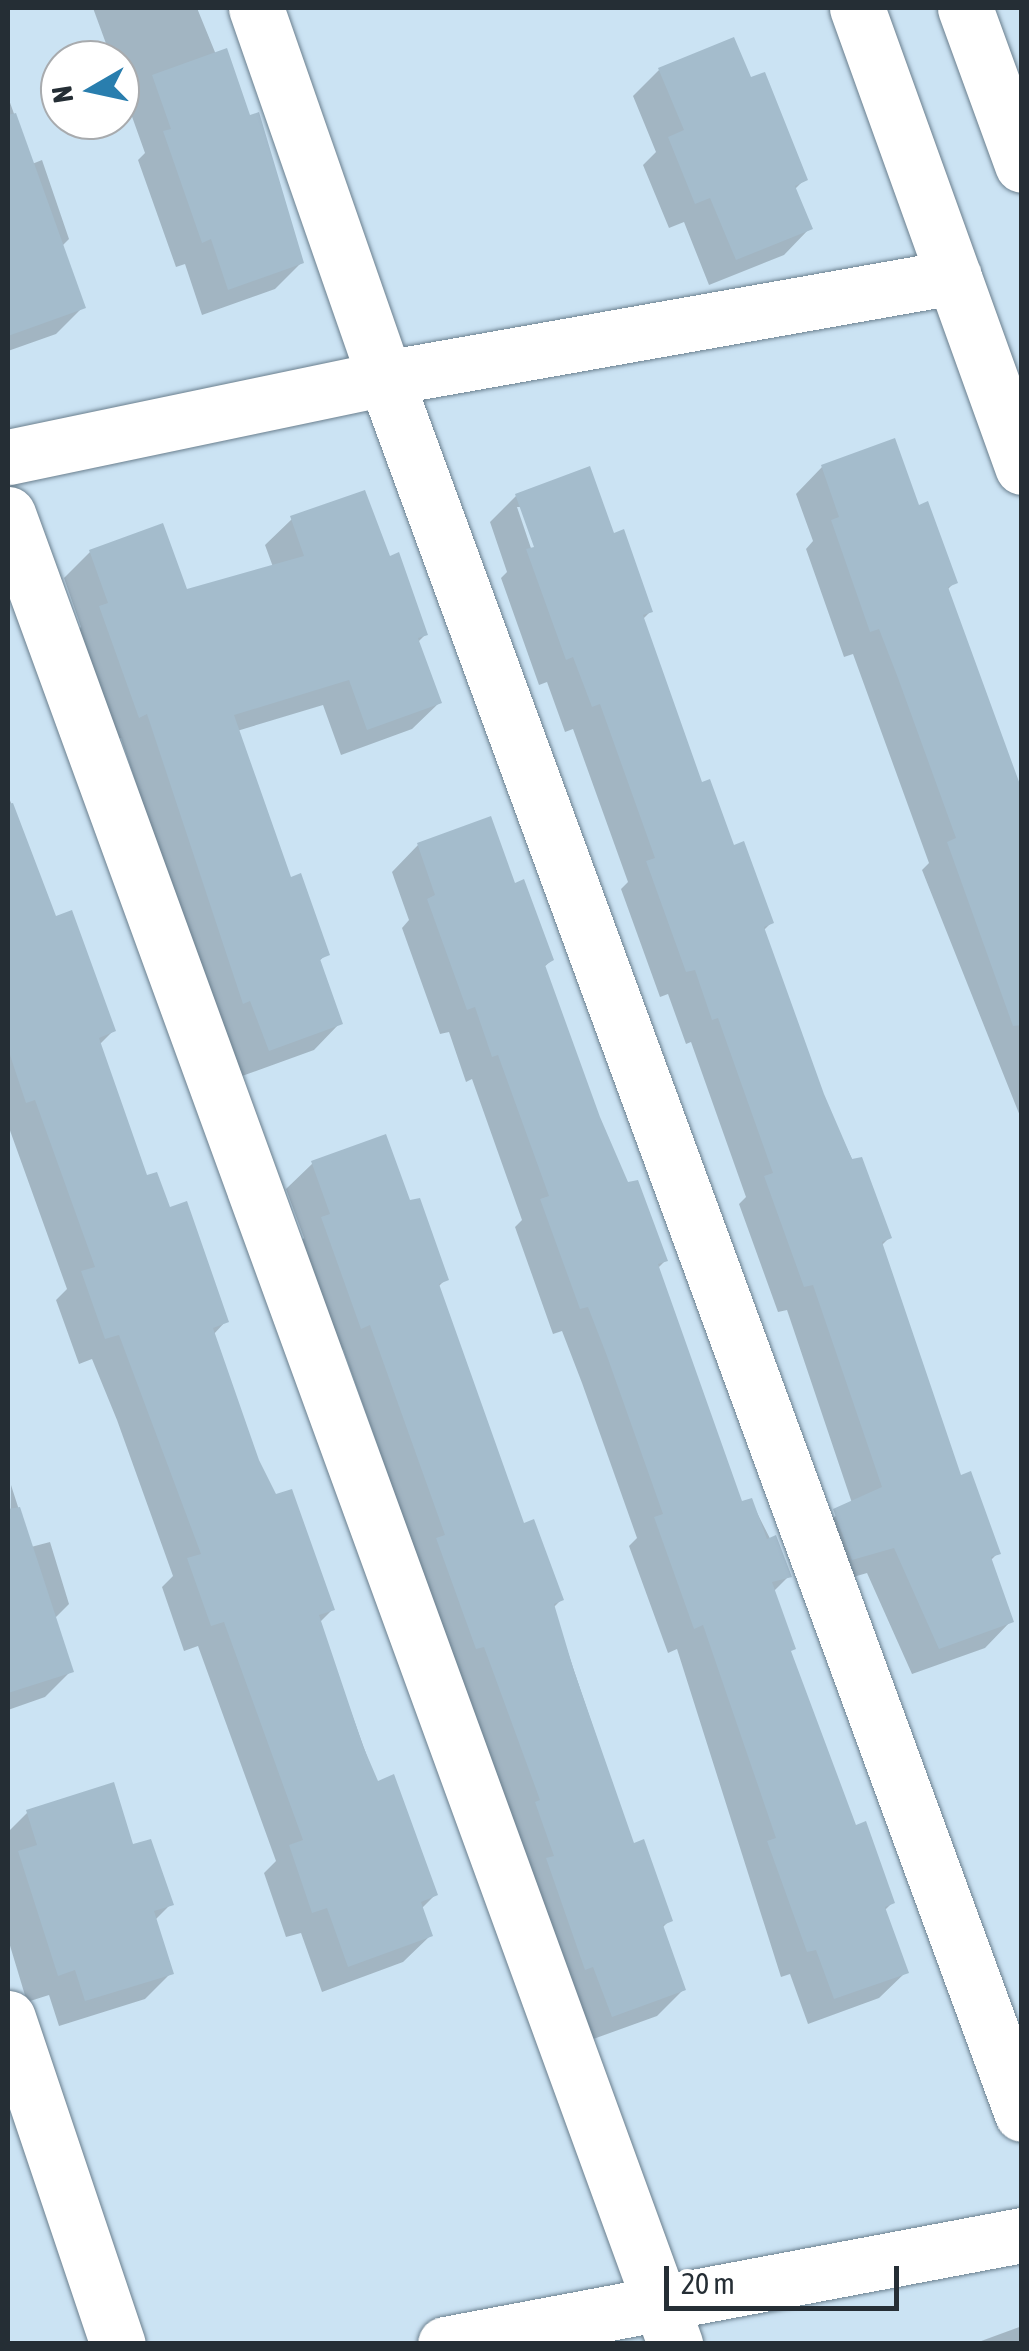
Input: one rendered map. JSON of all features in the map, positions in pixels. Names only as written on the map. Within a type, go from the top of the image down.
[{"type":"street","points":[[256,8],[385,378],[1022,2114]]},
{"type":"street","points":[[857,8],[1022,467]]},
{"type":"street","points":[[965,8],[1022,164]]},
{"type":"street","points":[[8,458],[385,378],[954,277]]},
{"type":"street","points":[[8,514],[669,2325]]},
{"type":"street","points":[[8,2018],[118,2344]]},
{"type":"street","points":[[444,2344],[669,2325],[1022,2234]]},
{"type":"building","points":[[734,37],[751,77],[765,72],[808,180],[795,186],[813,229],[736,260],[710,198],[695,204],[668,137],[684,130],[658,68]]},
{"type":"building","points":[[227,48],[250,115],[259,112],[304,263],[228,290],[211,239],[202,243],[163,131],[171,129],[152,75]]},
{"type":"building","points":[[16,113],[86,308],[8,336],[8,115]]},
{"type":"building","points":[[895,438],[919,505],[928,501],[958,583],[948,587],[1022,790],[1022,1025],[1013,1026],[947,842],[956,838],[879,629],[870,632],[831,520],[839,517],[821,465]]},
{"type":"building","points":[[590,466],[614,533],[624,529],[653,612],[643,615],[702,782],[710,779],[734,845],[744,841],[774,923],[764,927],[824,1094],[852,1159],[862,1157],[892,1238],[882,1242],[961,1475],[971,1471],[1001,1554],[991,1557],[1014,1622],[939,1649],[894,1548],[852,1560],[833,1509],[882,1487],[813,1285],[804,1287],[764,1176],[773,1173],[718,1018],[712,1020],[695,970],[686,972],[646,861],[655,858],[600,704],[592,707],[573,657],[566,660],[526,549],[534,547],[515,494]]},
{"type":"building","points":[[365,490],[390,556],[399,552],[428,635],[418,638],[442,703],[367,730],[349,680],[234,715],[291,877],[301,873],[330,955],[320,959],[343,1024],[269,1051],[250,1001],[243,1004],[147,714],[139,718],[99,606],[108,603],[89,550],[163,523],[187,589],[304,556],[290,516]]},
{"type":"building","points":[[13,803],[56,916],[72,910],[116,1031],[99,1038],[147,1175],[157,1172],[170,1207],[187,1201],[229,1322],[213,1328],[259,1460],[276,1494],[292,1489],[335,1610],[319,1615],[363,1746],[378,1781],[394,1774],[438,1895],[421,1902],[433,1936],[348,1967],[327,1908],[312,1913],[289,1845],[303,1840],[224,1622],[211,1626],[187,1558],[201,1554],[119,1335],[105,1339],[81,1271],[95,1267],[35,1100],[26,1103],[8,1049],[8,804]]},
{"type":"building","points":[[491,816],[515,883],[524,879],[554,960],[545,965],[600,1117],[628,1182],[638,1180],[668,1261],[658,1264],[742,1501],[752,1498],[767,1539],[776,1535],[792,1577],[772,1582],[796,1649],[791,1651],[856,1825],[866,1821],[895,1903],[885,1907],[909,1973],[834,1999],[816,1950],[807,1952],[767,1841],[776,1838],[703,1625],[694,1629],[654,1517],[663,1514],[607,1356],[588,1307],[580,1309],[540,1199],[549,1196],[498,1055],[492,1057],[475,1007],[467,1010],[427,899],[435,895],[417,843]]},
{"type":"building","points":[[386,1134],[410,1200],[420,1198],[449,1280],[439,1284],[524,1523],[534,1519],[564,1600],[554,1604],[634,1843],[644,1839],[673,1921],[663,1925],[686,1990],[612,2017],[593,1967],[585,1970],[546,1858],[554,1856],[535,1802],[540,1800],[484,1647],[476,1649],[436,1538],[445,1535],[370,1325],[361,1329],[321,1217],[330,1214],[311,1161]]},
{"type":"building","points":[[20,1507],[74,1672],[8,1693],[8,1509]]},
{"type":"building","points":[[114,1782],[133,1844],[151,1839],[174,1905],[154,1911],[174,1974],[85,2001],[75,1970],[58,1976],[18,1851],[37,1845],[26,1810]]}]
